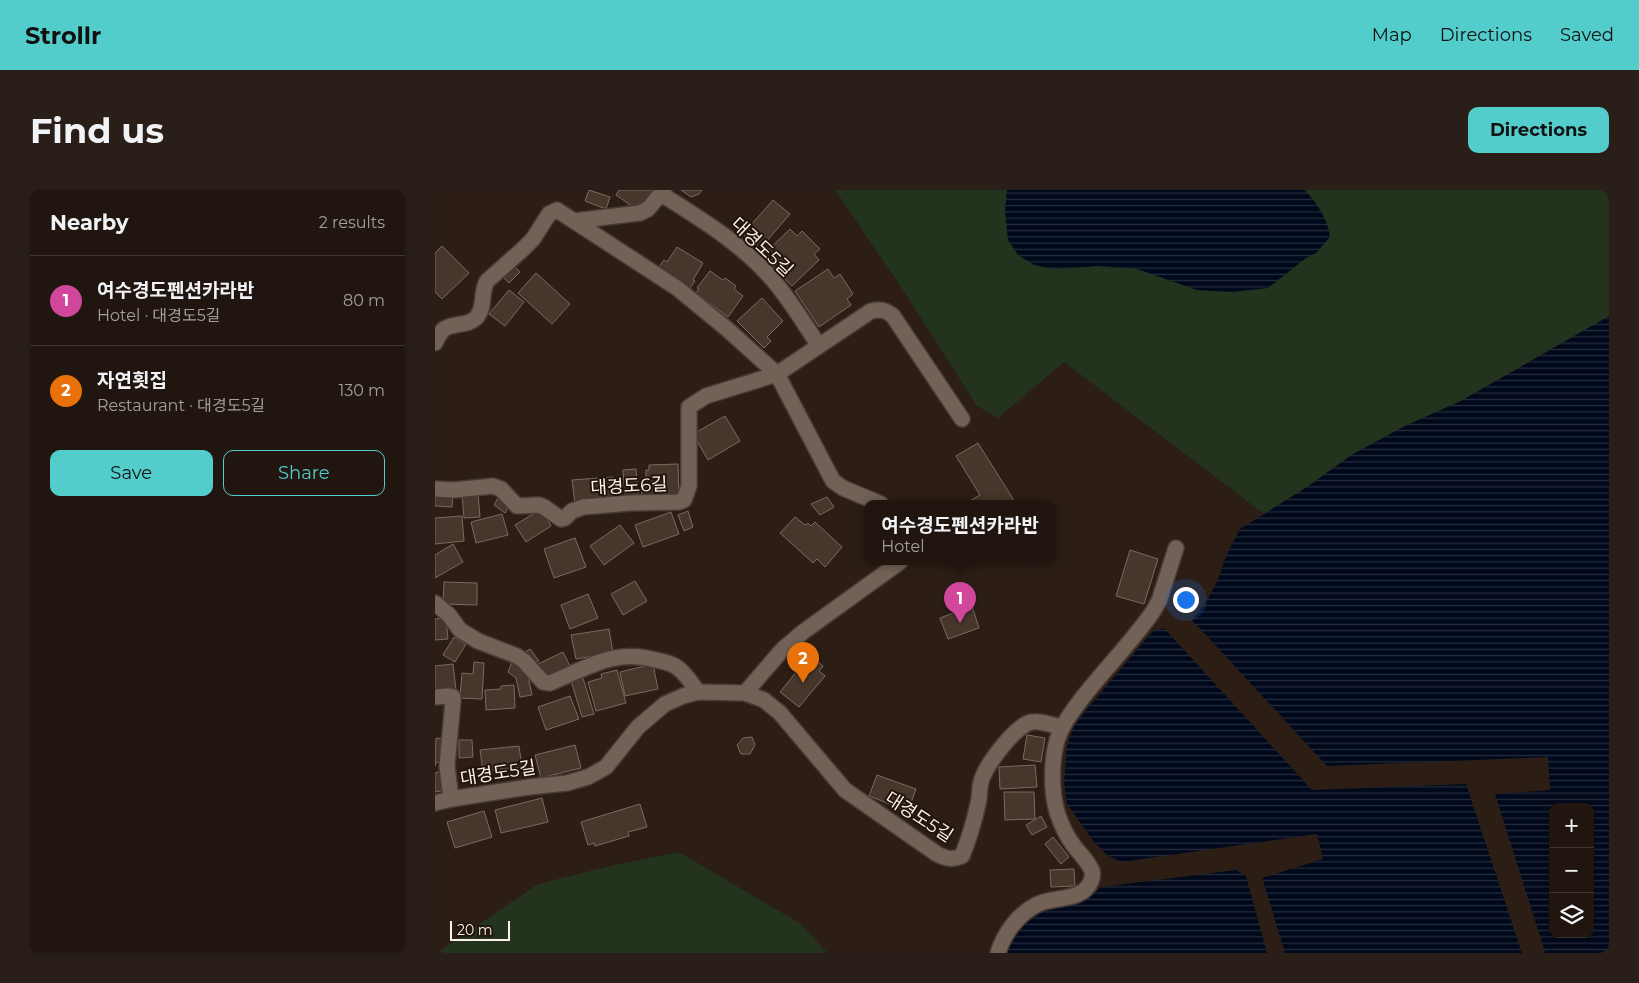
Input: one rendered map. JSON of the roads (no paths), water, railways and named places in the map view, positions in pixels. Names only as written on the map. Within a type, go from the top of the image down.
[{"type":"street","points":[[574,221],[640,213],[647,210],[662,192]]},
{"type":"street","name":"대경도5길","points":[[662,192],[714,228],[756,262],[785,295],[819,346]]},
{"type":"street","points":[[435,343],[444,329],[466,323],[477,317],[483,307],[484,286],[487,281],[522,250],[549,214],[557,210],[677,288],[727,329],[777,374],[833,481],[843,488],[872,500]]},
{"type":"street","points":[[777,374],[871,312],[887,311],[893,316],[962,419]]},
{"type":"street","name":"대경도6길","points":[[435,489],[454,490],[493,486],[501,489],[517,506],[544,507],[561,519],[565,518],[572,511],[583,507],[679,502],[684,500],[689,486],[689,407],[706,396],[777,374]]},
{"type":"street","points":[[998,953],[1005,936],[1017,920],[1030,909],[1047,901],[1078,895],[1091,882],[1093,874],[1090,866],[1073,845],[1064,830],[1057,812],[1053,795],[1055,750],[1062,727],[1099,677],[1153,613],[1159,601],[1176,548]]},
{"type":"street","points":[[745,693],[783,649],[803,632],[896,565]]},
{"type":"street","points":[[435,603],[449,615],[460,630],[478,642],[517,656],[543,682],[549,682],[602,661],[627,655],[645,656],[676,666],[698,692]]},
{"type":"street","name":"대경도5길","points":[[435,804],[451,799],[548,784],[567,783],[588,777],[606,767],[628,738],[657,710],[674,700],[698,692],[745,693],[763,700],[780,713],[833,777],[851,794],[937,854],[945,858],[954,859],[962,856],[972,830],[979,803],[981,781],[986,770],[1005,743],[1022,726],[1032,722],[1062,727]]},
{"type":"street","name":"대경도5길","points":[[435,697],[453,697],[454,706],[447,766],[451,799]]},
{"type":"water","points":[[1007,190],[1305,190],[1327,223],[1330,237],[1316,253],[1306,258],[1268,288],[1232,292],[1197,290],[1137,269],[1097,266],[1060,269],[1034,265],[1018,255],[1008,240],[1005,210]]},
{"type":"water","points":[[1609,316],[1609,953],[1543,953],[1545,952],[1495,794],[1550,790],[1548,757],[1327,766],[1192,620],[1206,602],[1218,580],[1226,556],[1240,529],[1307,487],[1353,454],[1405,426],[1461,401]]},
{"type":"water","points":[[1164,628],[1312,790],[1466,784],[1522,953],[1285,953],[1262,878],[1323,859],[1317,834],[1121,862],[1107,855],[1095,843],[1067,804],[1064,782],[1067,746],[1074,726],[1087,709],[1152,632]]},
{"type":"water","points":[[1236,870],[1246,876],[1267,953],[1007,953],[1015,936],[1025,924],[1042,912],[1088,899],[1101,887]]},
{"type":"place","name":"여수경도펜션카라반","points":[[960,623]]},
{"type":"place","name":"자연횟집","points":[[803,683]]}]
